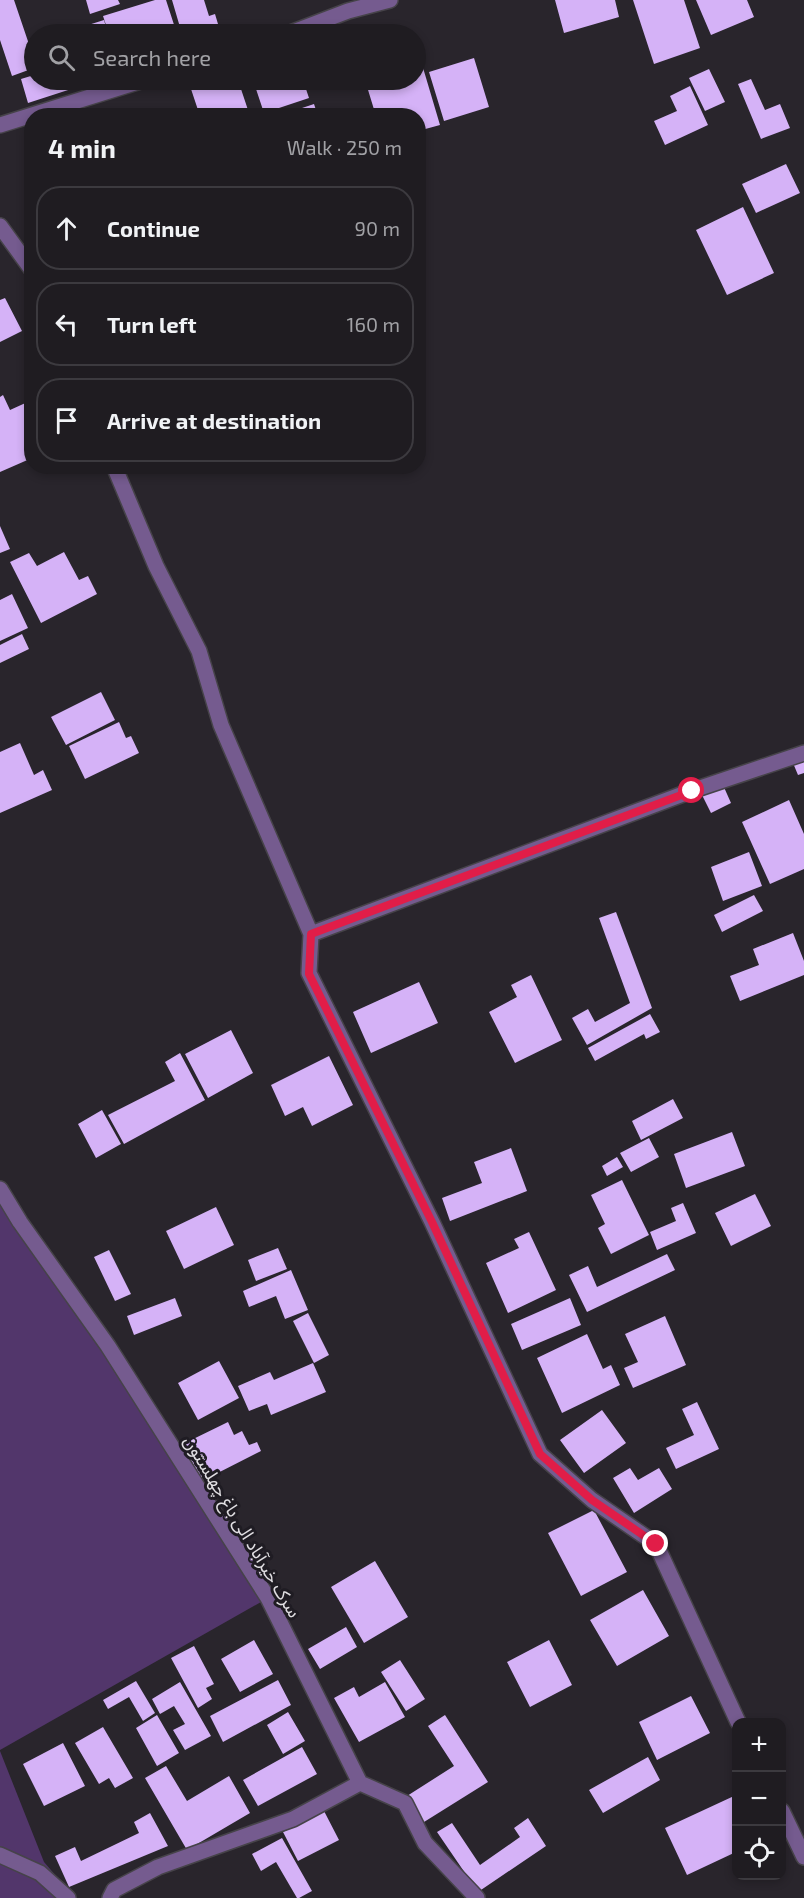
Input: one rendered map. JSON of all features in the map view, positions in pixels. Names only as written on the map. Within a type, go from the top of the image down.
[{"type":"street","points":[[314,24],[348,11],[390,0]]},
{"type":"street","points":[[54,108],[112,90]]},
{"type":"street","points":[[0,125],[24,118]]},
{"type":"street","points":[[0,226],[24,259]]},
{"type":"street","points":[[117,474],[156,566],[199,651],[221,726],[311,934],[309,974],[432,1222],[540,1454],[592,1500],[656,1544],[736,1718]]},
{"type":"street","points":[[311,934],[692,791],[804,753]]},
{"type":"street","name":"سرک خیرآباد الی باغ چهلستون","points":[[0,1189],[20,1222],[108,1346],[268,1598],[360,1783]]},
{"type":"street","points":[[110,1898],[114,1890],[158,1867],[293,1819],[360,1783],[405,1803],[425,1843],[477,1898]]},
{"type":"street","points":[[786,1819],[804,1857]]},
{"type":"street","points":[[0,1855],[40,1873],[68,1898]]},
{"type":"shaded area","points":[[0,1189],[268,1598],[0,1750]]},
{"type":"shaded area","points":[[0,1751],[44,1862],[75,1898],[0,1898]]},
{"type":"building","points":[[0,0],[14,0],[24,30],[24,72],[12,76],[0,40]]},
{"type":"building","points":[[86,0],[118,0],[120,4],[90,14]]},
{"type":"building","points":[[155,0],[166,0],[174,24],[106,24],[103,16]]},
{"type":"building","points":[[172,0],[204,0],[209,16],[215,14],[218,24],[179,24]]},
{"type":"building","points":[[555,0],[615,0],[619,17],[564,33]]},
{"type":"building","points":[[633,0],[684,0],[700,48],[654,64]]},
{"type":"building","points":[[696,0],[747,0],[754,17],[711,35]]},
{"type":"building","points":[[104,20],[105,24],[91,24]]},
{"type":"building","points":[[474,58],[489,107],[444,121],[429,72]]},
{"type":"building","points":[[709,69],[725,102],[705,111],[689,78]]},
{"type":"building","points":[[426,78],[440,125],[426,129],[426,108],[374,108],[368,90],[426,90]]},
{"type":"building","points":[[751,79],[765,110],[780,104],[790,128],[761,139],[738,84]]},
{"type":"building","points":[[690,86],[708,125],[665,145],[654,121],[677,111],[670,96]]},
{"type":"building","points":[[24,90],[68,90],[28,103]]},
{"type":"building","points":[[191,90],[241,90],[247,108],[197,108]]},
{"type":"building","points":[[256,90],[306,90],[309,98],[279,108],[262,108]]},
{"type":"building","points":[[314,104],[315,108],[302,108]]},
{"type":"building","points":[[786,164],[800,193],[756,213],[742,184]]},
{"type":"building","points":[[743,207],[774,273],[727,295],[696,230]]},
{"type":"building","points":[[5,298],[22,331],[0,342],[0,300]]},
{"type":"building","points":[[3,395],[10,410],[24,404],[24,462],[0,472],[0,397]]},
{"type":"building","points":[[0,526],[10,549],[0,553]]},
{"type":"building","points":[[64,552],[79,580],[88,576],[97,594],[41,623],[10,562],[29,553],[37,566]]},
{"type":"building","points":[[12,594],[28,628],[0,641],[0,600]]},
{"type":"building","points":[[22,634],[29,649],[0,663],[0,645]]},
{"type":"building","points":[[101,692],[115,720],[66,745],[51,717]]},
{"type":"building","points":[[119,722],[126,738],[131,736],[139,753],[85,779],[69,746]]},
{"type":"building","points":[[20,743],[34,775],[43,770],[52,790],[0,813],[0,752]]},
{"type":"building","points":[[804,758],[804,773],[798,775],[793,763]]},
{"type":"building","points":[[723,785],[731,803],[711,813],[702,795]]},
{"type":"building","points":[[789,800],[804,834],[804,869],[770,884],[742,822]]},
{"type":"building","points":[[749,852],[762,886],[723,901],[711,867]]},
{"type":"building","points":[[754,895],[763,911],[722,932],[714,915]]},
{"type":"building","points":[[616,912],[652,1008],[587,1045],[572,1018],[588,1009],[595,1022],[630,1003],[599,918]]},
{"type":"building","points":[[793,933],[804,961],[804,975],[740,1001],[730,976],[759,965],[753,949]]},
{"type":"building","points":[[531,975],[562,1040],[515,1063],[489,1012],[517,997],[511,985]]},
{"type":"building","points":[[419,982],[438,1023],[371,1053],[353,1012]]},
{"type":"building","points":[[650,1014],[660,1032],[646,1039],[644,1034],[595,1061],[588,1048]]},
{"type":"building","points":[[231,1030],[253,1073],[208,1098],[185,1054]]},
{"type":"building","points":[[180,1053],[205,1100],[124,1144],[108,1115],[175,1081],[165,1062]]},
{"type":"building","points":[[329,1056],[353,1105],[312,1126],[303,1107],[285,1116],[271,1085]]},
{"type":"building","points":[[673,1099],[683,1118],[641,1140],[632,1121]]},
{"type":"building","points":[[102,1110],[121,1144],[96,1158],[78,1124]]},
{"type":"building","points":[[732,1132],[745,1166],[686,1188],[674,1154]]},
{"type":"building","points":[[649,1138],[659,1157],[631,1172],[620,1153]]},
{"type":"building","points":[[511,1148],[527,1191],[450,1221],[442,1198],[482,1183],[474,1162]]},
{"type":"building","points":[[617,1157],[623,1167],[607,1176],[602,1166]]},
{"type":"building","points":[[622,1180],[649,1235],[611,1254],[598,1228],[605,1224],[591,1195]]},
{"type":"building","points":[[755,1194],[771,1226],[731,1246],[715,1213]]},
{"type":"building","points":[[683,1203],[696,1233],[657,1250],[650,1232],[676,1221],[671,1208]]},
{"type":"building","points":[[216,1207],[234,1245],[184,1269],[166,1231]]},
{"type":"building","points":[[529,1232],[556,1290],[508,1313],[486,1263],[519,1248],[514,1239]]},
{"type":"building","points":[[278,1248],[287,1269],[256,1281],[248,1260]]},
{"type":"building","points":[[109,1250],[131,1294],[115,1301],[94,1257]]},
{"type":"building","points":[[667,1254],[675,1270],[587,1312],[569,1275],[588,1266],[597,1287]]},
{"type":"building","points":[[291,1270],[308,1310],[285,1319],[276,1296],[249,1307],[243,1291]]},
{"type":"building","points":[[175,1298],[182,1316],[134,1335],[127,1316]]},
{"type":"building","points":[[570,1298],[581,1325],[522,1350],[511,1324]]},
{"type":"building","points":[[308,1313],[329,1355],[314,1363],[293,1321]]},
{"type":"building","points":[[665,1316],[686,1365],[633,1388],[624,1368],[638,1362],[625,1334]]},
{"type":"building","points":[[587,1334],[603,1369],[611,1365],[620,1385],[562,1413],[537,1358]]},
{"type":"building","points":[[219,1361],[239,1398],[198,1420],[178,1383]]},
{"type":"building","points":[[313,1363],[326,1392],[271,1415],[267,1404],[249,1411],[238,1386],[270,1372],[274,1380]]},
{"type":"building","points":[[697,1402],[719,1449],[676,1469],[666,1448],[694,1435],[682,1409]]},
{"type":"building","points":[[602,1410],[626,1443],[584,1473],[560,1440]]},
{"type":"building","points":[[228,1422],[234,1435],[242,1431],[249,1445],[257,1442],[261,1451],[202,1481],[183,1444]]},
{"type":"building","points":[[630,1468],[638,1480],[659,1468],[672,1489],[634,1513],[613,1478]]},
{"type":"building","points":[[594,1510],[627,1572],[581,1596],[548,1533]]},
{"type":"building","points":[[375,1561],[408,1617],[364,1643],[331,1587]]},
{"type":"building","points":[[643,1590],[669,1636],[617,1666],[590,1620]]},
{"type":"building","points":[[346,1627],[357,1647],[320,1669],[308,1649]]},
{"type":"building","points":[[254,1640],[273,1674],[240,1692],[221,1659]]},
{"type":"building","points":[[549,1640],[572,1685],[530,1707],[507,1662]]},
{"type":"building","points":[[194,1646],[214,1684],[206,1688],[212,1699],[198,1708],[171,1658]]},
{"type":"building","points":[[400,1660],[425,1699],[406,1711],[381,1672]]},
{"type":"building","points":[[278,1680],[291,1705],[223,1742],[210,1716]]},
{"type":"building","points":[[136,1681],[155,1713],[143,1721],[129,1697],[108,1709],[103,1700]]},
{"type":"building","points":[[180,1682],[211,1736],[185,1750],[173,1730],[185,1724],[174,1706],[160,1714],[152,1699]]},
{"type":"building","points":[[385,1682],[405,1717],[359,1742],[334,1698],[354,1687],[359,1697]]},
{"type":"building","points":[[691,1696],[710,1733],[657,1760],[639,1722]]},
{"type":"building","points":[[288,1712],[305,1741],[283,1754],[267,1725]]},
{"type":"building","points":[[157,1715],[179,1753],[157,1766],[136,1728]]},
{"type":"building","points":[[445,1715],[488,1782],[424,1822],[407,1796],[454,1766],[428,1726]]},
{"type":"building","points":[[103,1727],[133,1778],[115,1788],[109,1778],[99,1784],[75,1743]]},
{"type":"building","points":[[63,1743],[85,1786],[44,1806],[23,1764]]},
{"type":"building","points":[[302,1747],[317,1774],[258,1806],[243,1780]]},
{"type":"building","points":[[648,1757],[660,1780],[603,1813],[589,1790]]},
{"type":"building","points":[[166,1766],[187,1801],[229,1776],[250,1813],[187,1850],[145,1778]]},
{"type":"building","points":[[732,1797],[732,1854],[687,1875],[665,1828]]},
{"type":"building","points":[[324,1811],[339,1840],[298,1861],[283,1832]]},
{"type":"building","points":[[150,1813],[168,1846],[69,1887],[55,1856],[75,1847],[81,1861],[139,1833],[134,1822]]},
{"type":"building","points":[[528,1818],[546,1846],[478,1892],[437,1832],[452,1823],[480,1865],[520,1837],[514,1828]]},
{"type":"building","points":[[282,1838],[312,1891],[299,1898],[276,1862],[261,1871],[252,1854]]},
{"type":"route","points":[[656,1544],[592,1500],[540,1454],[432,1222],[309,974],[311,934],[692,791]]}]
